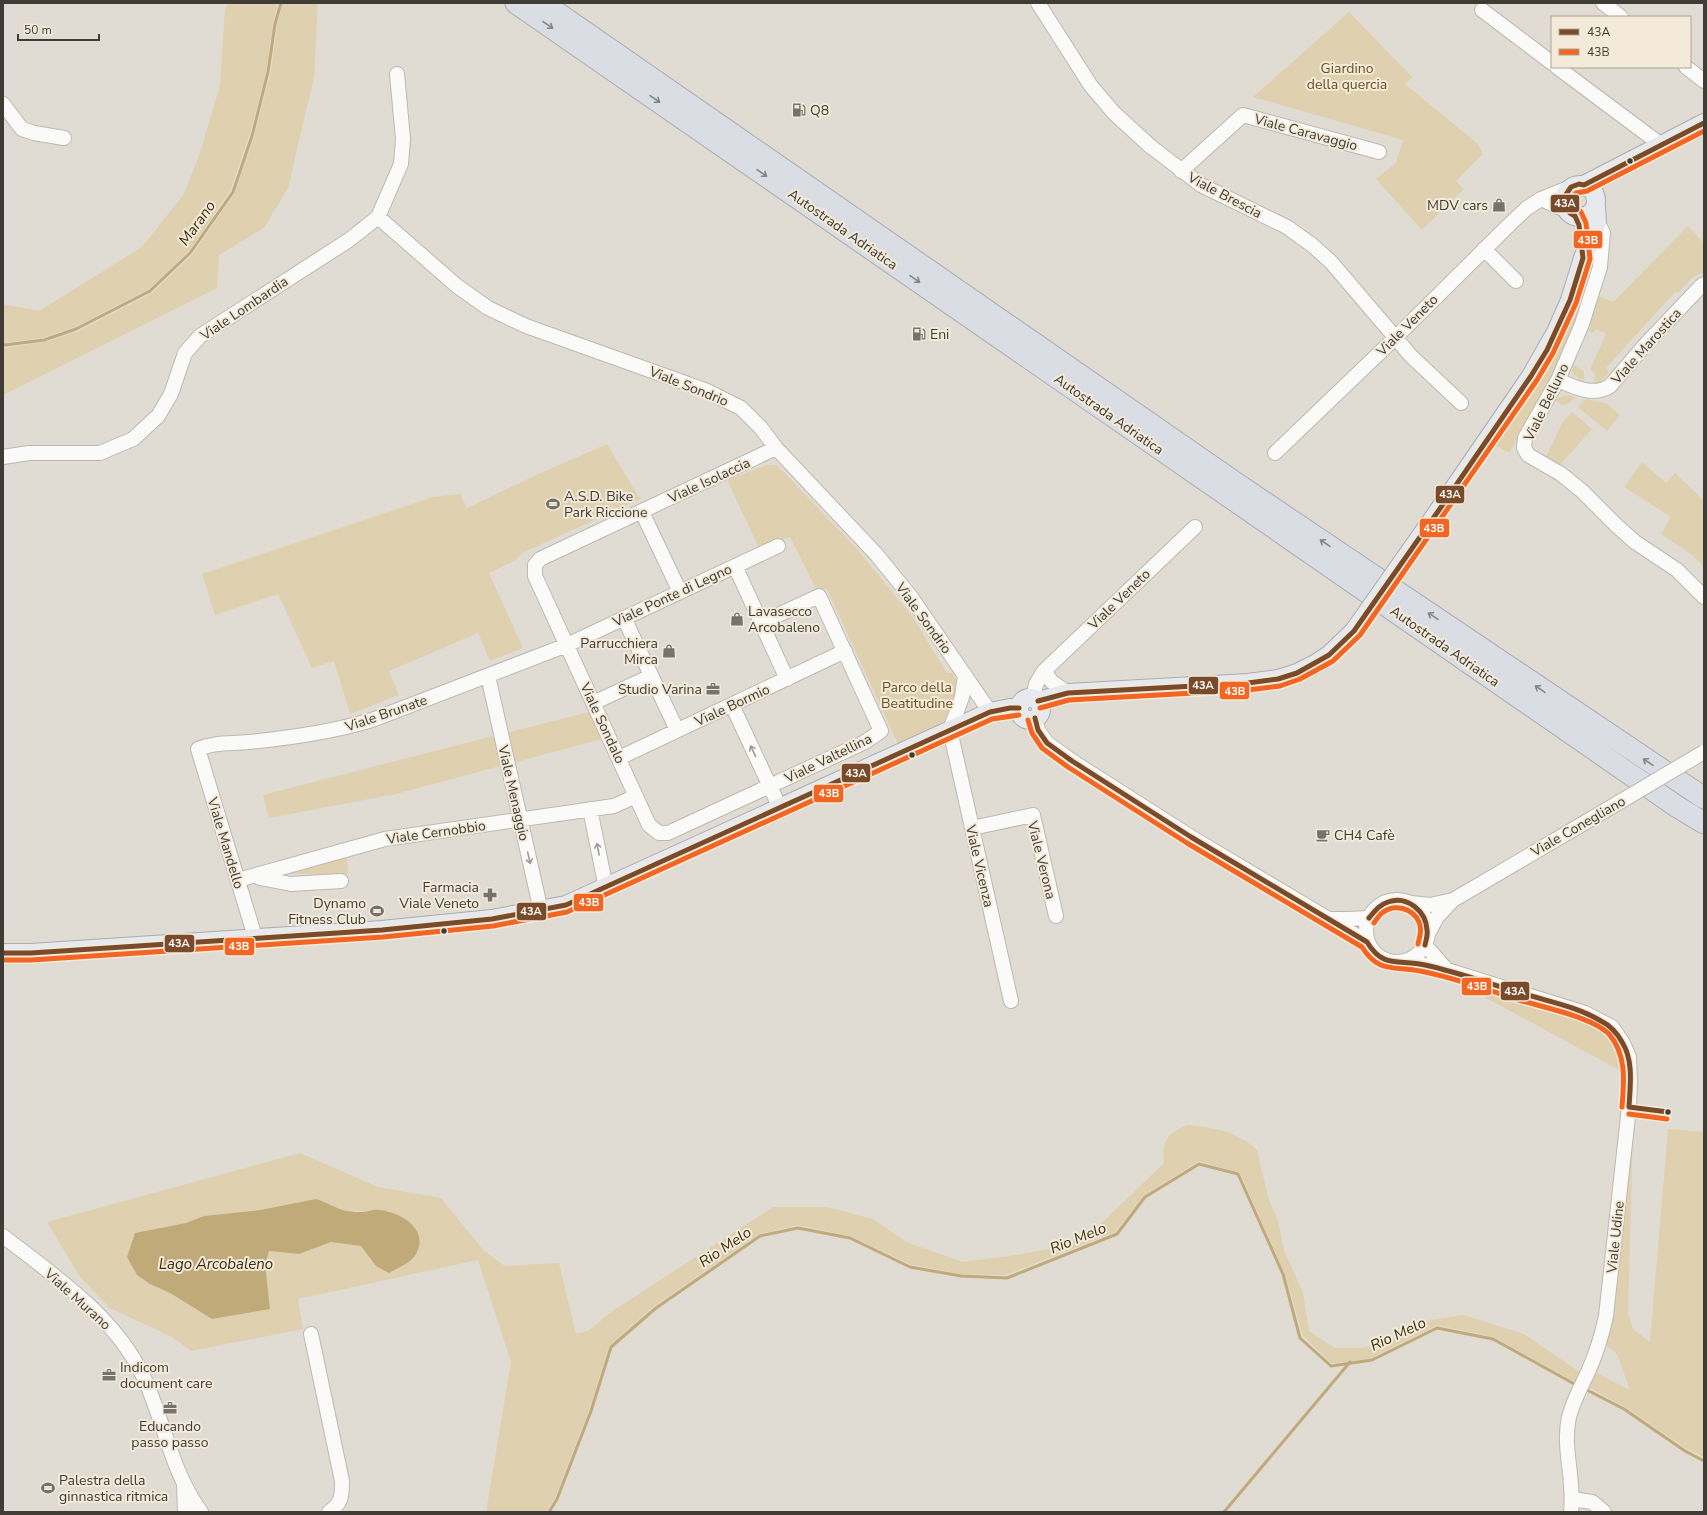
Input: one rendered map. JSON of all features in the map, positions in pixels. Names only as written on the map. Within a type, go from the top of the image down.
[{"type":"highway","name":"Autostrada Adriatica","points":[[516,3],[1676,806],[1704,823]]},
{"type":"highway","name":"Autostrada Adriatica","points":[[543,3],[1237,484],[1704,798]]},
{"type":"main road","name":"Viale Veneto","points":[[1583,258],[1574,218],[1565,206],[1564,196],[1578,186],[1704,123]]},
{"type":"main road","name":"Viale Veneto","points":[[3,953],[31,953],[382,930],[492,919],[540,911],[566,905],[606,888],[990,712],[1031,706],[1068,693],[1248,683],[1278,679],[1296,673],[1315,664],[1329,655],[1354,632],[1531,376],[1547,350],[1570,300],[1583,258],[1597,222],[1605,185],[1626,162]]},
{"type":"main road","points":[[1578,186],[1594,191],[1597,222]]},
{"type":"main road","points":[[1574,218],[1590,214],[1597,222]]},
{"type":"main road","points":[[1574,218],[1597,222]]},
{"type":"street","name":"Viale Brescia","points":[[1038,3],[1090,86],[1114,113],[1150,146],[1201,185],[1287,227],[1312,245],[1331,262],[1411,356],[1462,403]]},
{"type":"street","points":[[1603,3],[1620,16]]},
{"type":"street","points":[[1482,10],[1551,62]]},
{"type":"street","points":[[1558,68],[1660,144]]},
{"type":"street","points":[[1687,68],[1704,81]]},
{"type":"street","name":"Viale Lombardia","points":[[3,457],[29,453],[100,453],[133,439],[158,416],[171,394],[185,353],[200,336],[349,240],[378,217],[401,164],[404,140],[397,74]]},
{"type":"street","points":[[3,104],[22,129],[34,133],[64,138]]},
{"type":"street","name":"Viale Caravaggio","points":[[1181,171],[1243,115],[1379,152]]},
{"type":"street","name":"Viale Veneto","points":[[1275,453],[1527,208],[1541,199],[1578,186]]},
{"type":"street","points":[[1541,199],[1574,218]]},
{"type":"street","name":"Viale Sondrio","points":[[378,217],[457,286],[488,308],[526,326],[705,390],[741,408],[761,428],[776,448],[876,554],[911,597],[990,712]]},
{"type":"street","name":"Viale Belluno","points":[[1597,222],[1600,267],[1582,324],[1558,380],[1525,438],[1524,448],[1528,455],[1561,474],[1582,491],[1635,542],[1676,570],[1704,597]]},
{"type":"street","points":[[1484,249],[1516,281]]},
{"type":"street","name":"Viale Marostica","points":[[1558,380],[1572,387],[1585,390],[1598,392],[1605,390],[1645,345],[1704,284]]},
{"type":"street","name":"Viale Isolaccia","points":[[535,565],[540,559],[776,448]]},
{"type":"street","points":[[642,512],[680,592]]},
{"type":"street","name":"Viale Veneto","points":[[1031,706],[1036,684],[1044,671],[1195,527]]},
{"type":"street","name":"Viale Ponte di Legno","points":[[567,645],[778,546]]},
{"type":"street","name":"Viale Sondalo","points":[[535,565],[535,576],[618,758],[649,825],[659,833]]},
{"type":"street","points":[[735,566],[787,679]]},
{"type":"street","name":"Viale Valtellina","points":[[659,833],[668,833],[865,742],[881,731],[819,596],[761,623]]},
{"type":"street","points":[[624,618],[677,730]]},
{"type":"street","name":"Viale Brunate","points":[[198,749],[210,744],[249,742],[340,729],[372,720],[567,645]]},
{"type":"street","name":"Viale Bormio","points":[[618,758],[845,651]]},
{"type":"street","points":[[1044,671],[1052,682],[1068,693]]},
{"type":"street","points":[[950,730],[962,697],[965,675]]},
{"type":"street","name":"Viale Menaggio","points":[[488,676],[540,911]]},
{"type":"street","points":[[594,703],[651,676]]},
{"type":"street","name":"Viale Valtellina","points":[[732,705],[780,808]]},
{"type":"street","points":[[1031,706],[1038,730],[1047,743],[1072,762],[1191,837],[1367,942]]},
{"type":"street","name":"Viale Vicenza","points":[[950,730],[1011,1001]]},
{"type":"street","name":"Viale Mandello","points":[[198,749],[255,938]]},
{"type":"street","name":"Viale Conegliano","points":[[1427,939],[1437,917],[1453,900],[1704,752]]},
{"type":"street","name":"Viale Cernobbio","points":[[238,880],[385,839],[614,806],[636,796]]},
{"type":"street","points":[[590,809],[606,888]]},
{"type":"street","name":"Viale Verona","points":[[972,828],[1033,815],[1056,916]]},
{"type":"street","points":[[259,874],[260,878],[291,884],[341,881]]},
{"type":"street","points":[[1399,900],[1411,903],[1416,906],[1424,916],[1428,927],[1427,939],[1418,955],[1407,961],[1395,963],[1383,960],[1373,952],[1367,942],[1365,929],[1369,918],[1376,908],[1387,902],[1399,900]]},
{"type":"street","name":"Viale Conegliano","points":[[1411,903],[1430,905],[1453,900]]},
{"type":"street","points":[[1329,919],[1349,920],[1369,918]]},
{"type":"street","points":[[1427,939],[1447,970]]},
{"type":"street","name":"Viale Udine","points":[[1407,961],[1447,970],[1585,1013],[1612,1027],[1623,1043],[1629,1057],[1629,1107],[1606,1316],[1601,1337],[1569,1418],[1567,1447],[1571,1474],[1572,1505]]},
{"type":"street","name":"Viale Murano","points":[[3,1236],[91,1307],[121,1338],[131,1353],[148,1386],[184,1485],[201,1512]]},
{"type":"street","points":[[311,1334],[342,1481],[342,1498],[333,1511]]},
{"type":"street","name":"Viale Murano","points":[[184,1485],[185,1512]]},
{"type":"street","points":[[1572,1505],[1592,1502],[1604,1512]]},
{"type":"green space","points":[[228,3],[278,3],[273,24],[266,72],[249,136],[230,191],[189,251],[149,289],[75,327],[44,337],[6,343],[3,341],[3,304],[39,311],[142,247],[184,194],[201,150],[220,85],[225,9]]},
{"type":"green space","points":[[283,3],[318,3],[314,77],[288,188],[264,228],[219,255],[217,288],[3,395],[3,347],[5,348],[45,342],[77,332],[152,293],[192,255],[235,193],[254,137],[271,72],[277,25]]},
{"type":"green space","name":"Giardino della quercia","points":[[1349,12],[1412,77],[1405,84],[1478,144],[1483,154],[1456,181],[1464,189],[1422,230],[1376,179],[1396,163],[1403,140],[1253,97]]},
{"type":"green space","points":[[1688,226],[1704,243],[1704,272],[1693,277],[1678,293],[1676,291],[1606,368],[1609,372],[1600,383],[1594,383],[1595,374],[1590,369],[1606,334],[1596,329],[1594,333],[1589,331],[1598,296],[1613,302]]},
{"type":"green space","points":[[1593,242],[1597,250],[1580,316],[1545,393],[1509,453],[1495,445],[1508,422]]},
{"type":"green space","points":[[1573,365],[1584,371],[1584,381],[1573,373]]},
{"type":"green space","points":[[1566,395],[1576,397],[1569,403],[1562,405],[1554,400]]},
{"type":"green space","points":[[1586,399],[1606,403],[1620,415],[1607,431],[1578,407]]},
{"type":"green space","points":[[1572,412],[1592,429],[1558,467],[1546,457],[1562,423]]},
{"type":"green space","points":[[607,444],[640,499],[522,553],[516,560],[489,573],[523,648],[490,661],[478,633],[389,671],[399,695],[350,714],[334,661],[312,668],[278,594],[215,615],[202,574],[433,497],[460,494],[467,508]]},
{"type":"green space","points":[[1642,462],[1666,483],[1675,473],[1704,501],[1704,567],[1692,555],[1661,534],[1671,517],[1624,487]]},
{"type":"green space","name":"Parco della Beatitudine","points":[[767,465],[777,465],[855,547],[912,616],[947,673],[953,673],[959,685],[950,715],[940,725],[899,746],[827,589],[816,589],[790,537],[759,548],[727,480]]},
{"type":"green space","points":[[589,712],[601,739],[513,763],[506,733]]},
{"type":"green space","points":[[497,735],[504,765],[396,794],[269,818],[263,795]]},
{"type":"green space","points":[[347,856],[348,874],[288,874]]},
{"type":"green space","points":[[1479,989],[1488,989],[1590,1021],[1612,1039],[1618,1051],[1622,1065],[1621,1071],[1475,992]]},
{"type":"green space","points":[[1188,1125],[1228,1132],[1246,1141],[1257,1150],[1269,1201],[1278,1220],[1284,1250],[1303,1293],[1309,1331],[1335,1348],[1363,1348],[1391,1340],[1425,1321],[1464,1315],[1524,1334],[1581,1373],[1577,1383],[1494,1337],[1437,1325],[1371,1358],[1350,1362],[1331,1363],[1303,1336],[1285,1274],[1240,1173],[1199,1161],[1144,1195],[1115,1232],[1006,1275],[960,1274],[910,1264],[850,1236],[798,1225],[759,1234],[654,1306],[609,1346],[589,1410],[555,1498],[546,1512],[486,1512],[511,1362],[478,1260],[298,1299],[303,1329],[191,1351],[172,1337],[110,1308],[80,1277],[47,1222],[300,1153],[378,1187],[441,1198],[484,1251],[505,1266],[559,1263],[576,1334],[590,1330],[611,1312],[773,1207],[827,1207],[873,1219],[906,1242],[963,1262],[1017,1255],[1067,1245],[1104,1221],[1164,1163],[1164,1148],[1167,1138]],"holes":[[[316,1199],[348,1211],[381,1210],[392,1212],[402,1217],[415,1227],[376,1266],[362,1246],[331,1242],[299,1254],[269,1251],[265,1265],[212,1319],[170,1293],[150,1284],[135,1233],[186,1223],[204,1216],[260,1210]]]},
{"type":"green space","points":[[1633,1126],[1628,1314],[1633,1329],[1650,1342],[1668,1129],[1704,1132],[1704,1457],[1687,1449],[1625,1407],[1588,1387],[1595,1372],[1630,1390],[1617,1354],[1606,1345],[1613,1312]]},
{"type":"water","name":"Lago Arcobaleno","points":[[316,1199],[347,1211],[387,1211],[403,1218],[416,1229],[419,1237],[419,1245],[416,1254],[407,1263],[389,1273],[376,1266],[361,1246],[331,1242],[299,1254],[269,1251],[265,1265],[270,1309],[212,1319],[137,1275],[127,1257],[135,1233],[186,1223],[204,1216],[260,1210]]},
{"type":"waterway","name":"Marano","points":[[3,344],[44,340],[76,329],[150,291],[190,253],[233,192],[252,136],[268,72],[275,24],[281,3]]},
{"type":"waterway","name":"Rio Melo","points":[[549,1512],[557,1499],[591,1411],[611,1347],[656,1308],[760,1236],[798,1228],[850,1238],[910,1267],[961,1276],[1007,1278],[1117,1234],[1145,1197],[1199,1164],[1238,1174],[1283,1274],[1300,1338],[1331,1366],[1372,1360],[1437,1328],[1493,1339],[1578,1386]]},
{"type":"waterway","points":[[1224,1512],[1350,1362]]},
{"type":"waterway","name":"Rio Melo","points":[[1585,1389],[1624,1409],[1685,1451],[1704,1461]]},
{"type":"transit line","name":"43A","points":[[1038,701],[1068,693],[1248,683],[1278,679],[1297,673],[1329,655],[1354,631],[1439,510],[1531,376],[1547,350],[1570,300],[1583,258],[1579,225],[1575,216],[1570,213],[1565,206],[1565,196],[1571,187],[1579,184],[1584,185],[1704,123]]},
{"type":"transit line","name":"43B","points":[[1040,708],[1069,700],[1248,690],[1280,686],[1300,679],[1333,661],[1360,635],[1537,380],[1553,353],[1576,303],[1590,259],[1586,223],[1581,212],[1572,204],[1572,198],[1576,193],[1587,191],[1704,131]]},
{"type":"transit line","name":"43A","points":[[3,953],[31,953],[382,930],[492,919],[566,905],[990,712],[1010,708],[1019,708]]},
{"type":"transit line","name":"43B","points":[[3,960],[31,960],[383,937],[493,926],[567,912],[992,719],[1019,715]]},
{"type":"transit line","name":"43A","points":[[1035,718],[1038,730],[1047,743],[1072,761],[1191,837],[1367,942],[1379,956],[1386,960],[1416,963],[1460,974],[1581,1011],[1605,1023],[1611,1027],[1626,1049],[1630,1065],[1629,1107]]},
{"type":"transit line","name":"43B","points":[[1028,720],[1032,733],[1042,748],[1068,767],[1187,843],[1362,947],[1374,961],[1381,965],[1420,971],[1456,980],[1578,1017],[1601,1028],[1609,1034],[1615,1042],[1622,1060],[1624,1078],[1622,1107]]},
{"type":"transit line","name":"43A","points":[[1369,918],[1385,903],[1395,900],[1408,903],[1419,911],[1426,923],[1427,934],[1425,945]]},
{"type":"transit line","name":"43B","points":[[1374,923],[1380,915],[1392,908],[1403,908],[1408,910],[1416,917],[1420,925],[1418,944]]},
{"type":"transit line","name":"43A","points":[[1629,1107],[1668,1112]]},
{"type":"transit line","name":"43B","points":[[1629,1114],[1667,1119]]},
{"type":"place","name":"Q8","points":[[799,110]]},
{"type":"place","name":"MDV cars","points":[[1499,205]]},
{"type":"place","name":"Eni","points":[[919,334]]},
{"type":"place","name":"A.S.D. Bike Park Riccione","points":[[553,504]]},
{"type":"place","name":"Lavasecco Arcobaleno","points":[[737,619]]},
{"type":"place","name":"Parrucchiera Mirca","points":[[669,651]]},
{"type":"place","name":"Studio Varina","points":[[713,689]]},
{"type":"place","name":"CH4 Cafè","points":[[1323,835]]},
{"type":"place","name":"Farmacia Viale Veneto","points":[[490,895]]},
{"type":"place","name":"Dynamo Fitness Club","points":[[377,911]]},
{"type":"place","name":"Indicom document care","points":[[109,1375]]},
{"type":"place","name":"Educando passo passo","points":[[170,1408]]},
{"type":"place","name":"Palestra della ginnastica ritmica","points":[[48,1488]]}]
